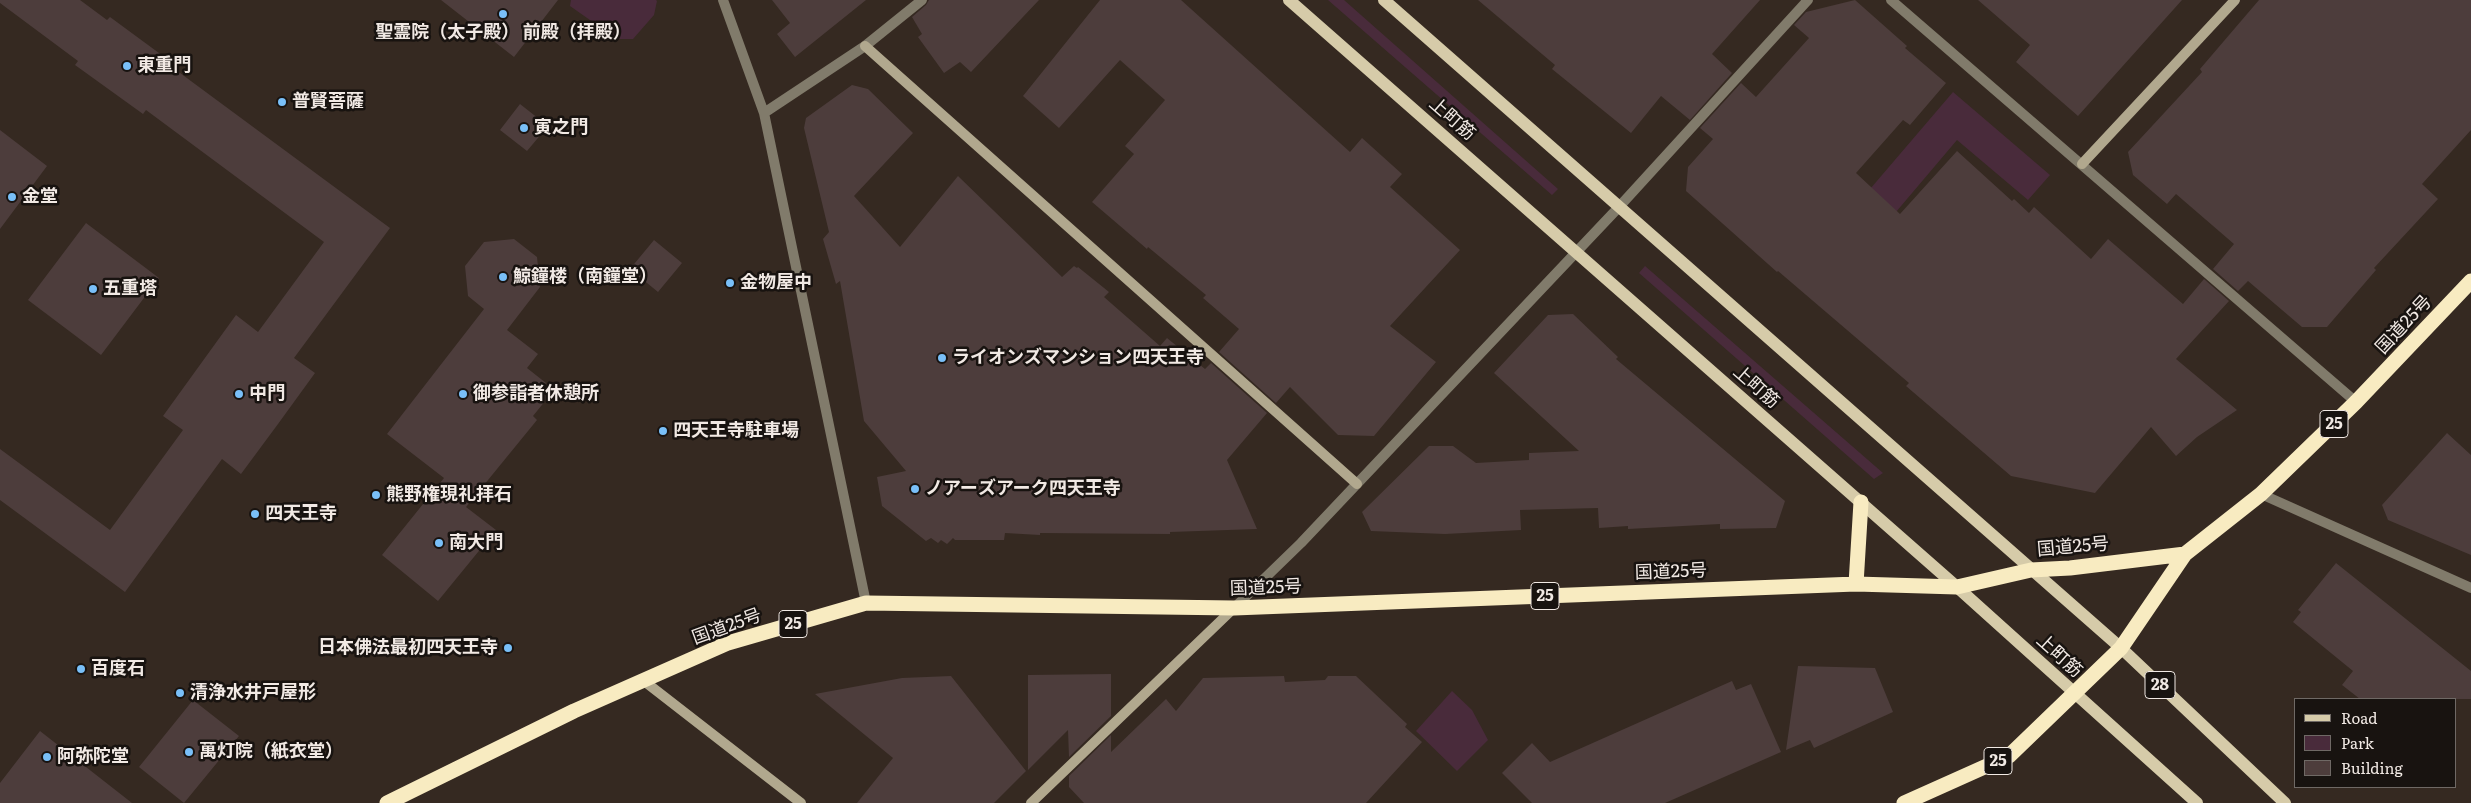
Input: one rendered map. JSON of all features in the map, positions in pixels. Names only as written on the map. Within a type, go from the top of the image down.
[{"type":"highway","name":"国道25号","points":[[1904,803],[2009,756],[2121,648],[2185,554],[2261,494],[2356,402],[2471,281]]},
{"type":"highway","points":[[1856,584],[1860,502]]},
{"type":"highway","name":"国道25号","points":[[387,803],[574,711],[728,643],[866,603],[1234,608],[1856,584],[1957,586],[2031,570],[2070,568],[2185,554]]},
{"type":"main road","name":"上町筋","points":[[1289,0],[1957,586],[2074,694],[2197,803]]},
{"type":"main road","points":[[1384,0],[2031,570]]},
{"type":"main road","name":"28","points":[[2031,570],[2121,648],[2285,803]]},
{"type":"street","points":[[723,0],[764,112],[866,603]]},
{"type":"street","points":[[764,112],[865,46],[922,0]]},
{"type":"street","points":[[1031,803],[1301,543],[1618,208],[1808,0]]},
{"type":"street","points":[[1890,0],[2082,164],[2305,360],[2356,402]]},
{"type":"street","points":[[2082,164],[2235,0]]},
{"type":"street","points":[[865,46],[1357,484]]},
{"type":"street","points":[[2261,494],[2471,588]]},
{"type":"street","points":[[644,681],[801,803]]},
{"type":"green space","points":[[571,0],[657,1],[654,15],[633,39],[617,39],[570,6]]},
{"type":"green space","points":[[1328,0],[1344,0],[1558,189],[1552,195]]},
{"type":"green space","points":[[1953,92],[2050,175],[2028,200],[1957,140],[1868,245],[1841,223]]},
{"type":"green space","points":[[1645,266],[1883,473],[1874,479],[1639,273]]},
{"type":"green space","points":[[1452,691],[1472,710],[1488,740],[1457,771],[1416,731]]},
{"type":"building","points":[[0,0],[80,0],[107,20],[110,17],[178,67],[176,70],[390,228],[294,358],[315,373],[278,424],[241,474],[222,459],[125,592],[0,500],[0,449],[110,530],[183,430],[163,416],[236,315],[258,332],[324,242],[146,110],[143,114],[75,65],[78,61],[0,3]]},
{"type":"building","name":"聖霊院（太子殿） 前殿（拝殿）","points":[[441,0],[558,0],[514,57]]},
{"type":"building","points":[[772,0],[866,0],[795,57],[777,34],[790,23]]},
{"type":"building","points":[[929,0],[1039,0],[971,72],[960,62],[944,73],[918,37],[922,34],[912,17]]},
{"type":"building","points":[[1100,0],[1181,0],[1350,152],[1362,138],[1402,174],[1390,187],[1460,250],[1390,326],[1436,362],[1374,436],[1338,435],[1290,387],[1276,403],[1219,352],[1239,329],[1203,298],[1206,295],[1148,247],[1147,249],[1092,202],[1134,154],[1125,146],[1165,100],[1120,60],[1059,128],[1023,96]]},
{"type":"building","points":[[1478,0],[1760,0],[1712,54],[1732,73],[1690,120],[1661,96],[1631,133],[1552,69],[1555,65]]},
{"type":"building","points":[[1855,0],[1907,46],[1905,48],[1946,83],[1910,125],[1903,120],[1856,173],[1900,214],[1957,151],[2012,201],[2014,199],[2029,213],[2034,207],[2091,259],[2108,239],[2183,304],[2204,279],[2229,301],[2176,359],[2237,410],[2197,437],[2176,456],[2151,427],[2095,493],[2011,476],[1906,386],[1909,383],[1777,272],[1686,191],[1688,167],[1713,139],[1700,128],[1741,83],[1756,97],[1809,38],[1794,25],[1806,12]]},
{"type":"building","points":[[1978,0],[2182,0],[2078,116],[2016,62],[2030,45]]},
{"type":"building","points":[[2259,0],[2471,0],[2471,130],[2422,184],[2438,199],[2374,268],[2376,270],[2327,327],[2302,327],[2248,281],[2238,291],[2213,269],[2234,244],[2176,194],[2167,204],[2133,175],[2128,152],[2202,72],[2200,69]]},
{"type":"building","points":[[852,85],[868,89],[913,133],[854,196],[900,247],[958,176],[1062,277],[1074,266],[1078,267],[1109,292],[1104,297],[1160,346],[1167,338],[1205,369],[1211,363],[1267,413],[1227,460],[1257,529],[1170,532],[1170,534],[1040,533],[1040,535],[1005,533],[1004,540],[955,540],[953,538],[947,544],[941,540],[938,543],[931,538],[926,541],[882,506],[877,477],[906,471],[864,421],[840,281],[836,284],[823,239],[829,232],[804,128],[806,118]]},
{"type":"building","name":"寅之門","points":[[520,104],[548,126],[527,151],[500,130]]},
{"type":"building","name":"金堂","points":[[0,130],[47,166],[0,229]]},
{"type":"building","name":"五重塔","points":[[86,223],[159,278],[101,355],[28,300]]},
{"type":"building","points":[[514,239],[537,257],[540,287],[507,330],[538,354],[527,368],[546,383],[542,388],[550,395],[533,416],[537,420],[466,507],[496,530],[438,601],[382,555],[444,478],[387,434],[484,309],[468,296],[465,266],[484,242]]},
{"type":"building","points":[[654,240],[682,263],[658,292],[630,269]]},
{"type":"building","points":[[1573,314],[1618,357],[1616,359],[1785,501],[1776,528],[1720,529],[1720,524],[1628,529],[1628,526],[1599,528],[1598,508],[1520,510],[1521,530],[1445,534],[1371,531],[1362,512],[1429,446],[1453,446],[1476,463],[1529,460],[1529,453],[1579,451],[1494,373],[1548,315]]},
{"type":"building","points":[[2447,433],[2471,455],[2471,555],[2388,520],[2382,505]]},
{"type":"building","points":[[2336,563],[2471,671],[2471,699],[2359,698],[2342,685],[2353,671],[2293,622],[2301,612],[2298,610]]},
{"type":"building","points":[[1798,666],[1875,668],[1893,712],[1814,748],[1810,740],[1786,750]]},
{"type":"building","points":[[1111,674],[1111,716],[1069,757],[1068,730],[1028,770],[1028,675]]},
{"type":"building","points":[[951,676],[1026,771],[994,803],[857,803],[893,758],[815,694],[902,678]]},
{"type":"building","points":[[1284,676],[1285,682],[1325,680],[1328,676],[1356,676],[1407,724],[1405,727],[1422,742],[1366,803],[1084,803],[1069,787],[1069,776],[1111,735],[1111,752],[1166,699],[1176,711],[1203,678]]},
{"type":"building","points":[[1732,681],[1736,690],[1751,684],[1781,752],[1665,803],[1532,803],[1502,773],[1532,743],[1550,762]]},
{"type":"building","name":"萬灯院（紙衣堂）","points":[[193,700],[239,736],[184,803],[139,767]]},
{"type":"building","name":"阿弥陀堂","points":[[40,731],[132,803],[0,803],[0,783]]},
{"type":"place","name":"聖霊院（太子殿） 前殿（拝殿）","points":[[503,14]]},
{"type":"place","name":"東重門","points":[[127,66]]},
{"type":"place","name":"普賢菩薩","points":[[282,102]]},
{"type":"place","name":"寅之門","points":[[524,128]]},
{"type":"place","name":"金堂","points":[[12,197]]},
{"type":"place","name":"鯨鐘楼（南鐘堂）","points":[[503,277]]},
{"type":"place","name":"金物屋中","points":[[730,283]]},
{"type":"place","name":"五重塔","points":[[93,289]]},
{"type":"place","name":"ライオンズマンション四天王寺","points":[[942,358]]},
{"type":"place","name":"中門","points":[[239,394]]},
{"type":"place","name":"御参詣者休憩所","points":[[463,394]]},
{"type":"place","name":"四天王寺駐車場","points":[[663,431]]},
{"type":"place","name":"ノアーズアーク四天王寺","points":[[915,489]]},
{"type":"place","name":"熊野権現礼拝石","points":[[376,495]]},
{"type":"place","name":"四天王寺","points":[[255,514]]},
{"type":"place","name":"南大門","points":[[439,543]]},
{"type":"place","name":"日本佛法最初四天王寺","points":[[508,648]]},
{"type":"place","name":"百度石","points":[[81,669]]},
{"type":"place","name":"清浄水井戸屋形","points":[[180,693]]},
{"type":"place","name":"萬灯院（紙衣堂）","points":[[189,752]]},
{"type":"place","name":"阿弥陀堂","points":[[47,757]]}]
